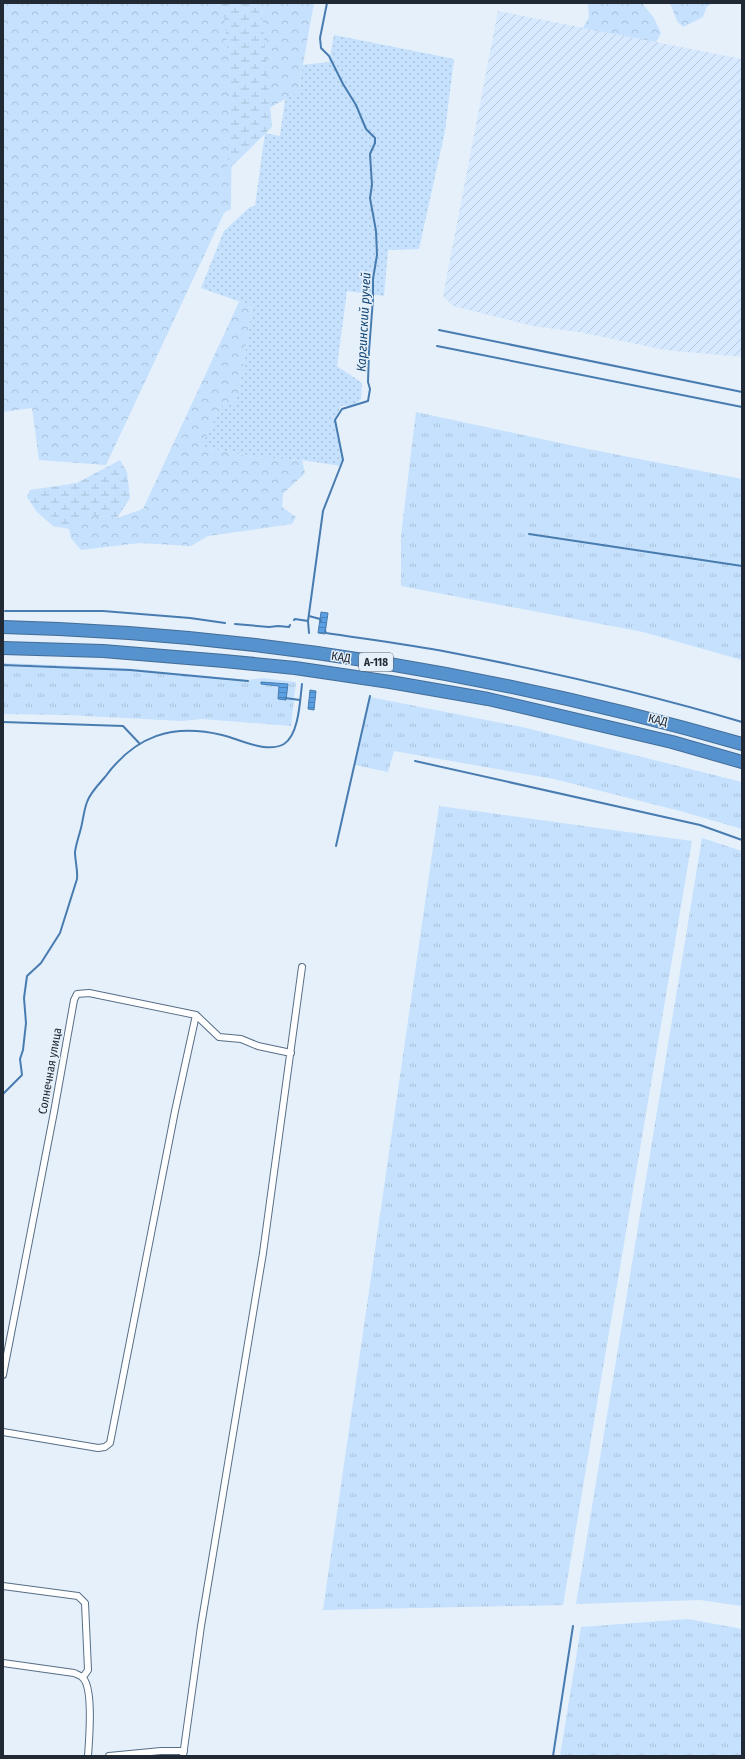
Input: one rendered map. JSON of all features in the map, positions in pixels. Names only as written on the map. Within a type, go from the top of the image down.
[{"type":"highway","name":"КАД","points":[[3,627],[65,628],[153,634],[296,650],[394,664],[545,693],[670,723],[742,744]]},
{"type":"highway","name":"КАД","points":[[3,648],[103,651],[295,668],[368,679],[496,701],[672,742],[742,762]]},
{"type":"street","points":[[109,1756],[161,1751],[183,1753],[201,1626],[263,1254],[302,967]]},
{"type":"street","name":"Солнечная улица","points":[[3,1375],[74,1000],[77,994],[89,993],[196,1015]]},
{"type":"street","points":[[196,1015],[219,1036],[241,1039],[258,1046],[291,1053]]},
{"type":"street","points":[[3,1432],[98,1448],[105,1447],[110,1443],[175,1111],[196,1015]]},
{"type":"street","points":[[3,1586],[78,1596],[85,1602],[88,1670],[83,1677]]},
{"type":"street","points":[[3,1662],[74,1673],[83,1677],[86,1683],[90,1707],[88,1756]]},
{"type":"shaded area","points":[[498,11],[742,59],[742,357],[665,350],[579,332],[533,326],[453,306],[443,296]]},
{"type":"green space","points":[[3,3],[224,3],[232,100],[231,209],[224,213],[106,465],[39,460],[32,408],[3,412]]},
{"type":"green space","points":[[223,3],[261,3],[272,127],[227,171],[232,100]]},
{"type":"green space","points":[[261,3],[314,3],[298,92],[269,108]]},
{"type":"green space","points":[[588,3],[642,3],[654,18],[661,33],[656,42],[583,28],[589,17]]},
{"type":"green space","points":[[670,3],[713,3],[707,6],[703,17],[683,27],[677,21]]},
{"type":"green space","points":[[334,35],[454,59],[445,131],[419,249],[388,250],[384,296],[347,291],[337,366],[362,383],[361,399],[355,405],[341,406],[335,420],[343,460],[341,466],[302,460],[253,457],[200,446],[212,427],[218,407],[234,403],[239,393],[252,306],[201,288],[224,231],[250,207],[255,206],[265,133],[280,136],[285,99],[298,92],[303,65],[329,62]]},
{"type":"green space","points":[[239,302],[252,305],[239,393],[235,403],[218,407],[212,427],[201,446],[253,457],[302,460],[305,473],[283,494],[282,507],[296,517],[292,524],[208,536],[191,546],[140,543],[81,550],[71,538],[67,517],[87,515],[117,518],[143,509]]},
{"type":"green space","points":[[416,412],[588,449],[742,479],[742,660],[643,632],[401,586],[401,536]]},
{"type":"green space","points":[[120,460],[127,472],[130,498],[117,518],[87,515],[69,529],[53,526],[37,512],[27,497],[30,490],[77,483]]},
{"type":"green space","points":[[3,663],[124,668],[248,680],[262,678],[296,682],[291,726],[202,719],[182,721],[66,715],[3,714]]},
{"type":"green space","points":[[370,697],[522,727],[742,782],[742,829],[684,812],[554,779],[394,751],[388,772],[355,765]]},
{"type":"green space","points":[[439,806],[692,841],[563,1605],[323,1610]]},
{"type":"green space","points":[[702,838],[742,851],[742,1606],[700,1600],[576,1604]]},
{"type":"green space","points":[[688,1619],[742,1629],[742,1756],[560,1756],[581,1627]]},
{"type":"water","points":[[321,612],[328,613],[325,634],[318,633]]},
{"type":"water","points":[[261,682],[288,684],[286,700],[278,699],[279,686],[261,684]]},
{"type":"water","points":[[310,690],[316,691],[314,710],[308,709]]},
{"type":"waterway","name":"Каргинский ручей","points":[[309,633],[308,621],[323,511],[343,460],[335,420],[342,409],[368,401],[370,389],[368,382],[373,279],[377,255],[376,231],[370,198],[372,185],[370,154],[375,143],[375,138],[366,129],[356,105],[343,84],[329,56],[321,48],[320,38],[327,3]]},
{"type":"waterway","points":[[439,330],[742,392]]},
{"type":"waterway","points":[[437,346],[742,407]]},
{"type":"waterway","points":[[529,534],[742,566]]},
{"type":"waterway","points":[[5,611],[103,611],[190,618],[225,623]]},
{"type":"waterway","points":[[309,616],[320,619],[321,621]]},
{"type":"waterway","points":[[294,620],[308,621]]},
{"type":"waterway","points":[[235,624],[269,627],[289,627],[290,625]]},
{"type":"waterway","points":[[325,630],[326,633],[433,649],[559,675],[706,711],[742,722]]},
{"type":"waterway","points":[[3,665],[130,670],[248,681]]},
{"type":"waterway","name":"Каргинский ручей","points":[[3,1094],[22,1075],[20,1059],[23,1050],[26,1023],[24,998],[27,976],[41,963],[60,933],[77,879],[75,849],[86,805],[92,792],[129,751],[156,736],[171,732],[204,732],[222,735],[261,747],[277,747],[284,744],[293,733],[296,725],[302,684]]},
{"type":"waterway","points":[[336,846],[370,696]]},
{"type":"waterway","points":[[285,698],[300,700]]},
{"type":"waterway","points":[[3,722],[123,726],[140,744]]},
{"type":"waterway","points":[[415,761],[700,825],[742,840]]},
{"type":"waterway","points":[[553,1756],[573,1626]]}]
